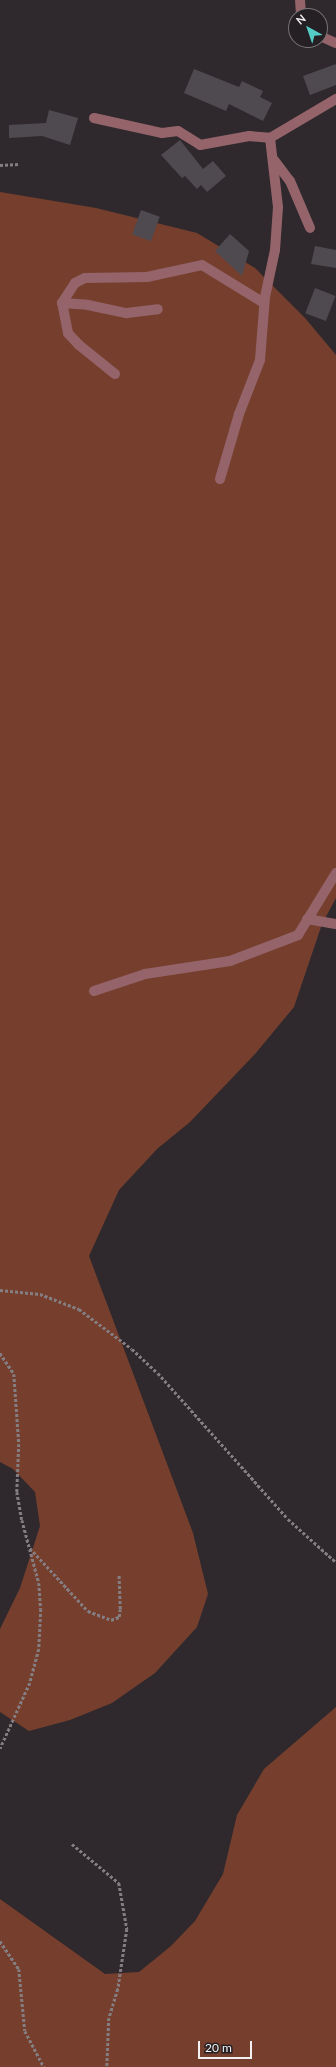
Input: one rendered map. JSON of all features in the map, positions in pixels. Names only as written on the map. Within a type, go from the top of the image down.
[{"type":"street","points":[[94,118],[162,133],[178,131],[200,146],[249,136],[270,138],[336,99]]},
{"type":"street","points":[[220,480],[239,414],[260,360],[264,303],[275,250],[278,207],[274,160],[270,138]]},
{"type":"street","points":[[274,160],[290,181],[310,228]]},
{"type":"street","points":[[115,374],[79,345],[68,333],[62,303],[75,283],[85,278],[147,277],[202,265],[264,303]]},
{"type":"street","points":[[62,303],[88,305],[127,313],[158,309]]},
{"type":"street","points":[[94,991],[145,974],[230,961],[298,934],[336,873]]},
{"type":"street","points":[[308,918],[336,924]]},
{"type":"path","points":[[0,165],[20,164]]},
{"type":"path","points":[[0,1290],[40,1294],[79,1309],[132,1349],[158,1373],[288,1519],[336,1562]]},
{"type":"path","points":[[0,1353],[14,1374],[18,1430],[17,1492],[29,1547],[39,1583],[40,1649],[30,1683],[0,1749]]},
{"type":"path","points":[[29,1547],[88,1610],[111,1620],[119,1617],[119,1574]]},
{"type":"path","points":[[72,1844],[119,1883],[127,1929],[118,1989],[109,2018],[107,2067]]},
{"type":"path","points":[[0,1942],[19,1969],[25,2031],[44,2067]]},
{"type":"shaded area","points":[[0,192],[96,208],[197,233],[255,268],[305,318],[336,355],[336,898],[322,924],[294,1007],[255,1054],[190,1122],[157,1149],[119,1190],[89,1256],[193,1533],[208,1594],[197,1627],[155,1673],[112,1703],[70,1720],[29,1731],[0,1712],[0,1629],[20,1588],[40,1526],[35,1492],[13,1469],[0,1462]]},
{"type":"shaded area","points":[[336,1707],[336,2067],[0,2067],[0,1899],[105,1974],[139,1972],[171,1946],[195,1921],[223,1874],[237,1815],[264,1769]]},
{"type":"building","points":[[336,64],[336,85],[310,95],[303,76]]},
{"type":"building","points":[[194,69],[239,87],[242,81],[263,91],[260,97],[272,103],[263,121],[229,104],[226,111],[184,93]]},
{"type":"building","points":[[49,110],[78,118],[70,145],[42,136],[9,138],[9,125],[46,123]]},
{"type":"building","points":[[180,140],[203,169],[213,161],[226,176],[207,192],[201,185],[197,189],[185,176],[182,178],[161,155]]},
{"type":"building","points":[[141,210],[160,217],[151,241],[132,234]]},
{"type":"building","points":[[230,234],[249,251],[242,276],[215,251]]},
{"type":"building","points":[[315,246],[336,250],[336,268],[311,264]]},
{"type":"building","points":[[315,288],[336,296],[326,321],[305,313]]}]
